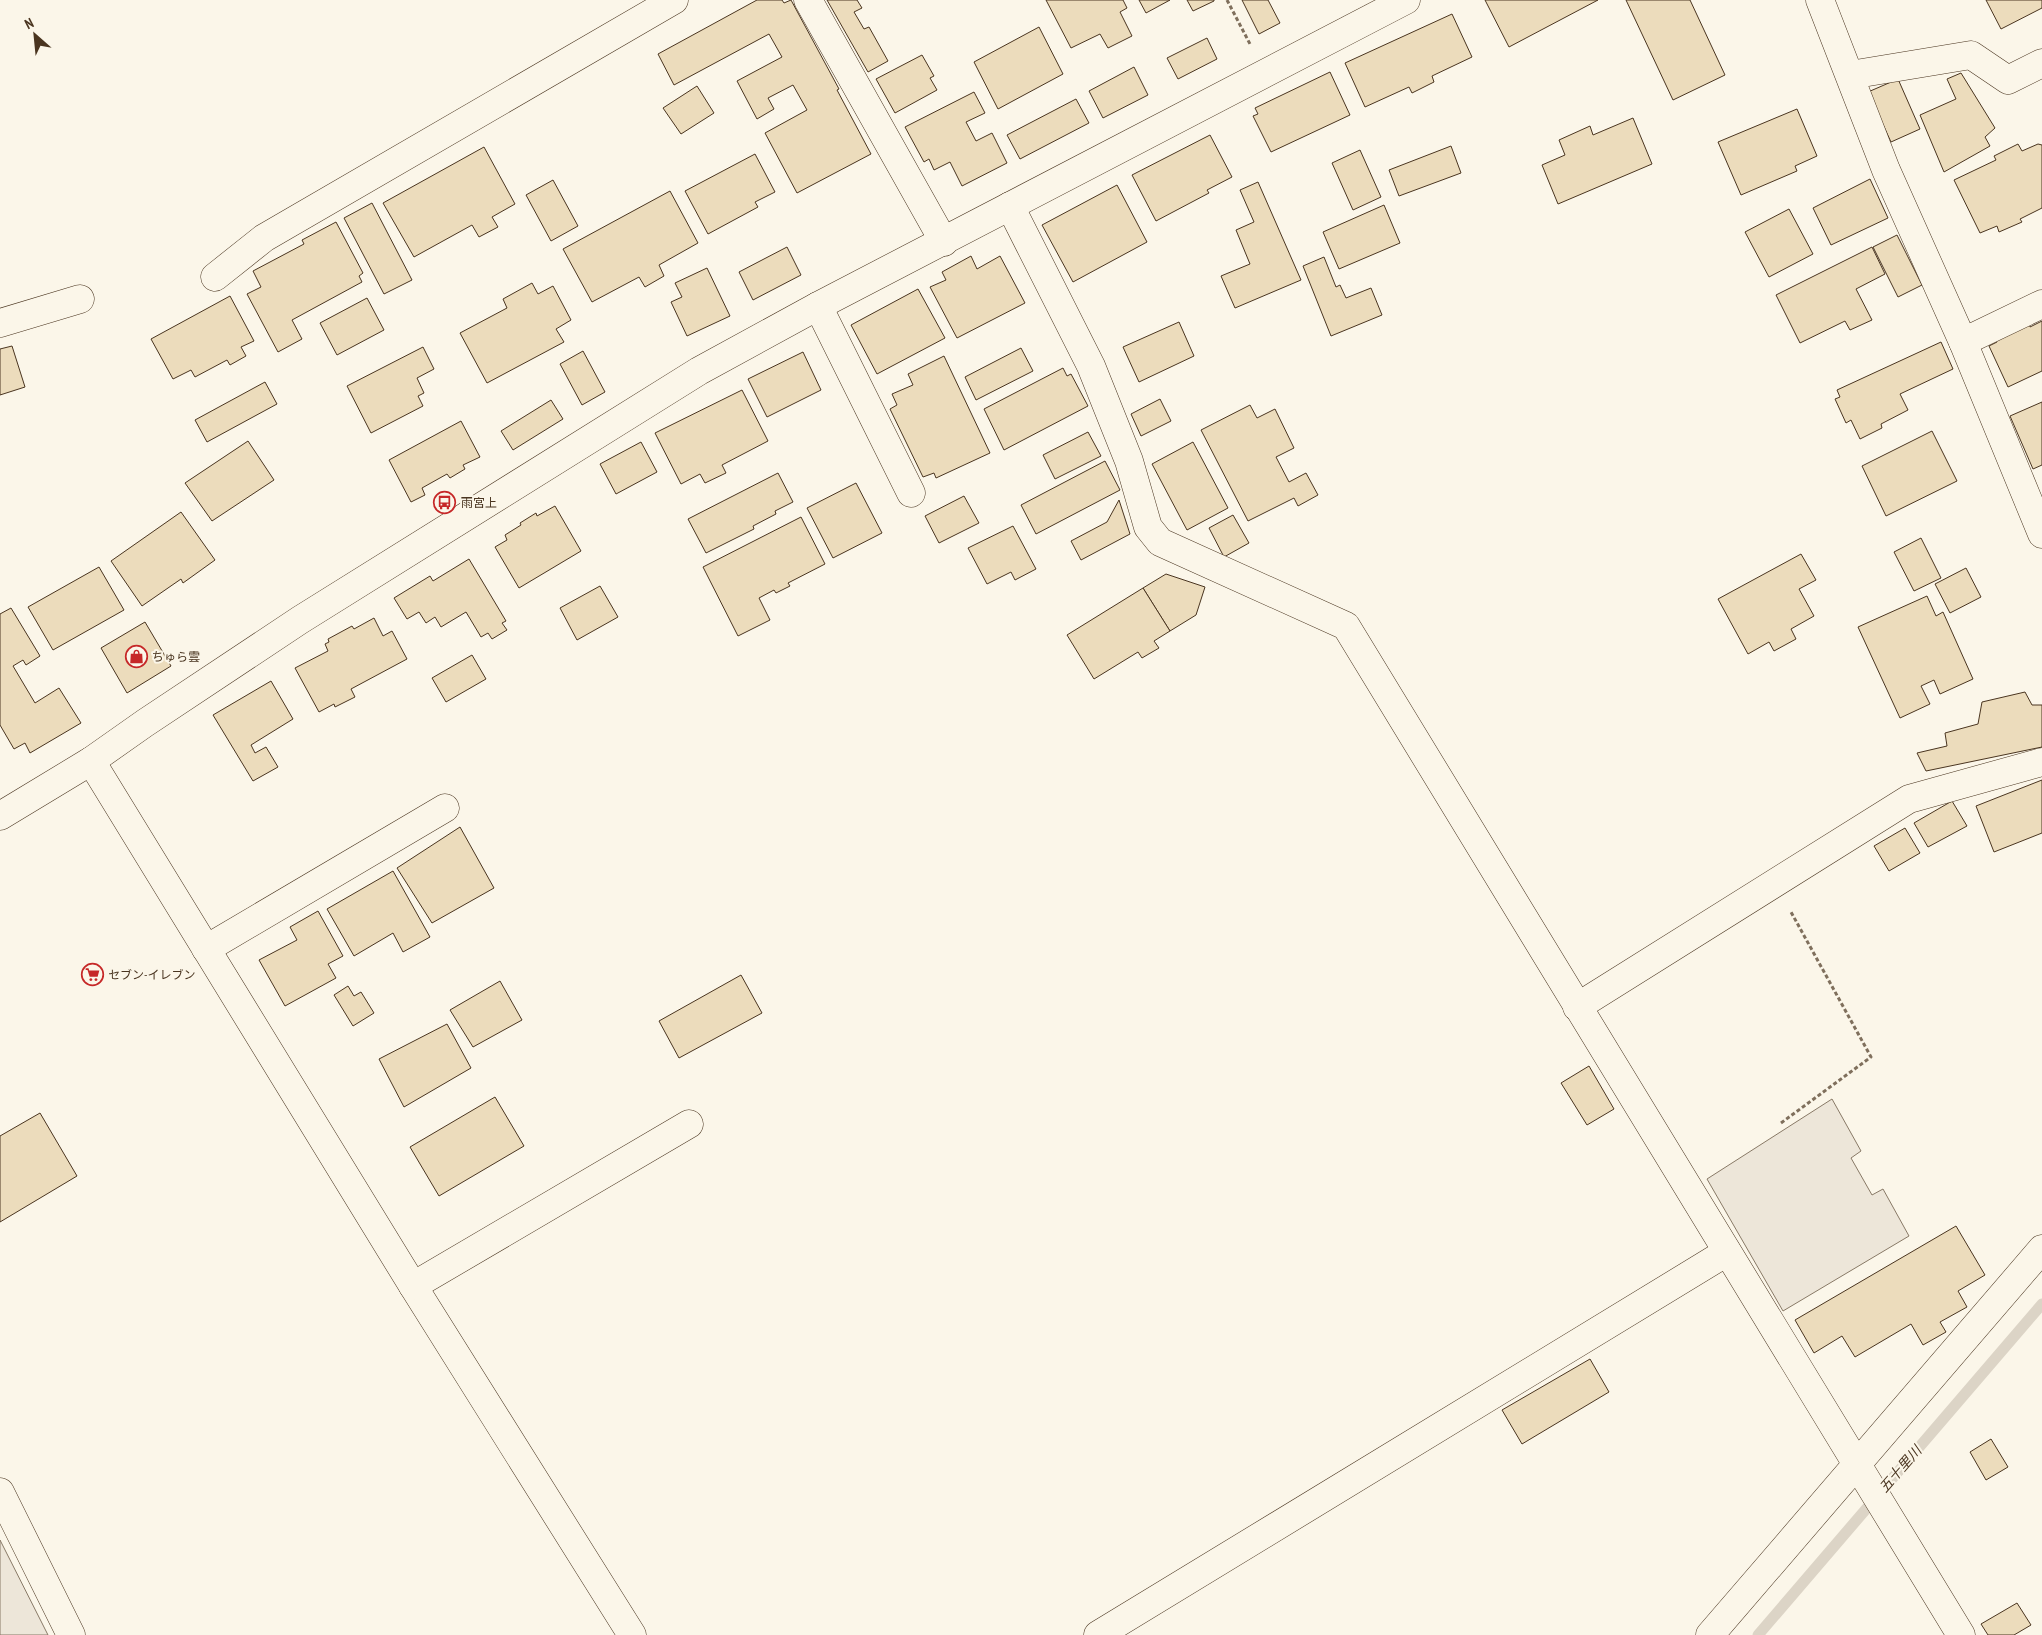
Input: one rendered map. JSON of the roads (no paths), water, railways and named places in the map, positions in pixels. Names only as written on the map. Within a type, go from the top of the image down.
[{"type":"street","points":[[215,277],[264,238],[674,0]]},
{"type":"street","points":[[808,0],[944,242]]},
{"type":"street","points":[[0,816],[91,761],[144,723],[308,615],[699,371],[818,306],[1406,0]]},
{"type":"street","points":[[1820,0],[1886,170],[2036,503],[2042,534]]},
{"type":"street","points":[[1850,75],[1970,55],[2008,80],[2042,63]]},
{"type":"street","points":[[1010,206],[1091,366],[1129,461],[1148,527],[1160,542],[1346,626],[1961,1635]]},
{"type":"street","points":[[0,323],[80,299]]},
{"type":"street","points":[[1963,342],[2042,304]]},
{"type":"street","points":[[818,306],[911,493]]},
{"type":"street","points":[[91,761],[413,1286],[632,1635]]},
{"type":"street","points":[[1577,1007],[1909,799],[2042,762]]},
{"type":"street","points":[[206,949],[445,808]]},
{"type":"street","points":[[413,1286],[689,1124]]},
{"type":"street","points":[[1710,1635],[2042,1249]]},
{"type":"street","points":[[1098,1635],[1727,1252]]},
{"type":"street","points":[[0,1492],[71,1635]]},
{"type":"waterway","name":"五十里川","points":[[1758,1635],[2042,1304]]},
{"type":"place","name":"雨宮上","points":[[445,503]]},
{"type":"place","name":"ちゅら雲","points":[[136,657]]},
{"type":"place","name":"セブン-イレブン","points":[[92,975]]}]
